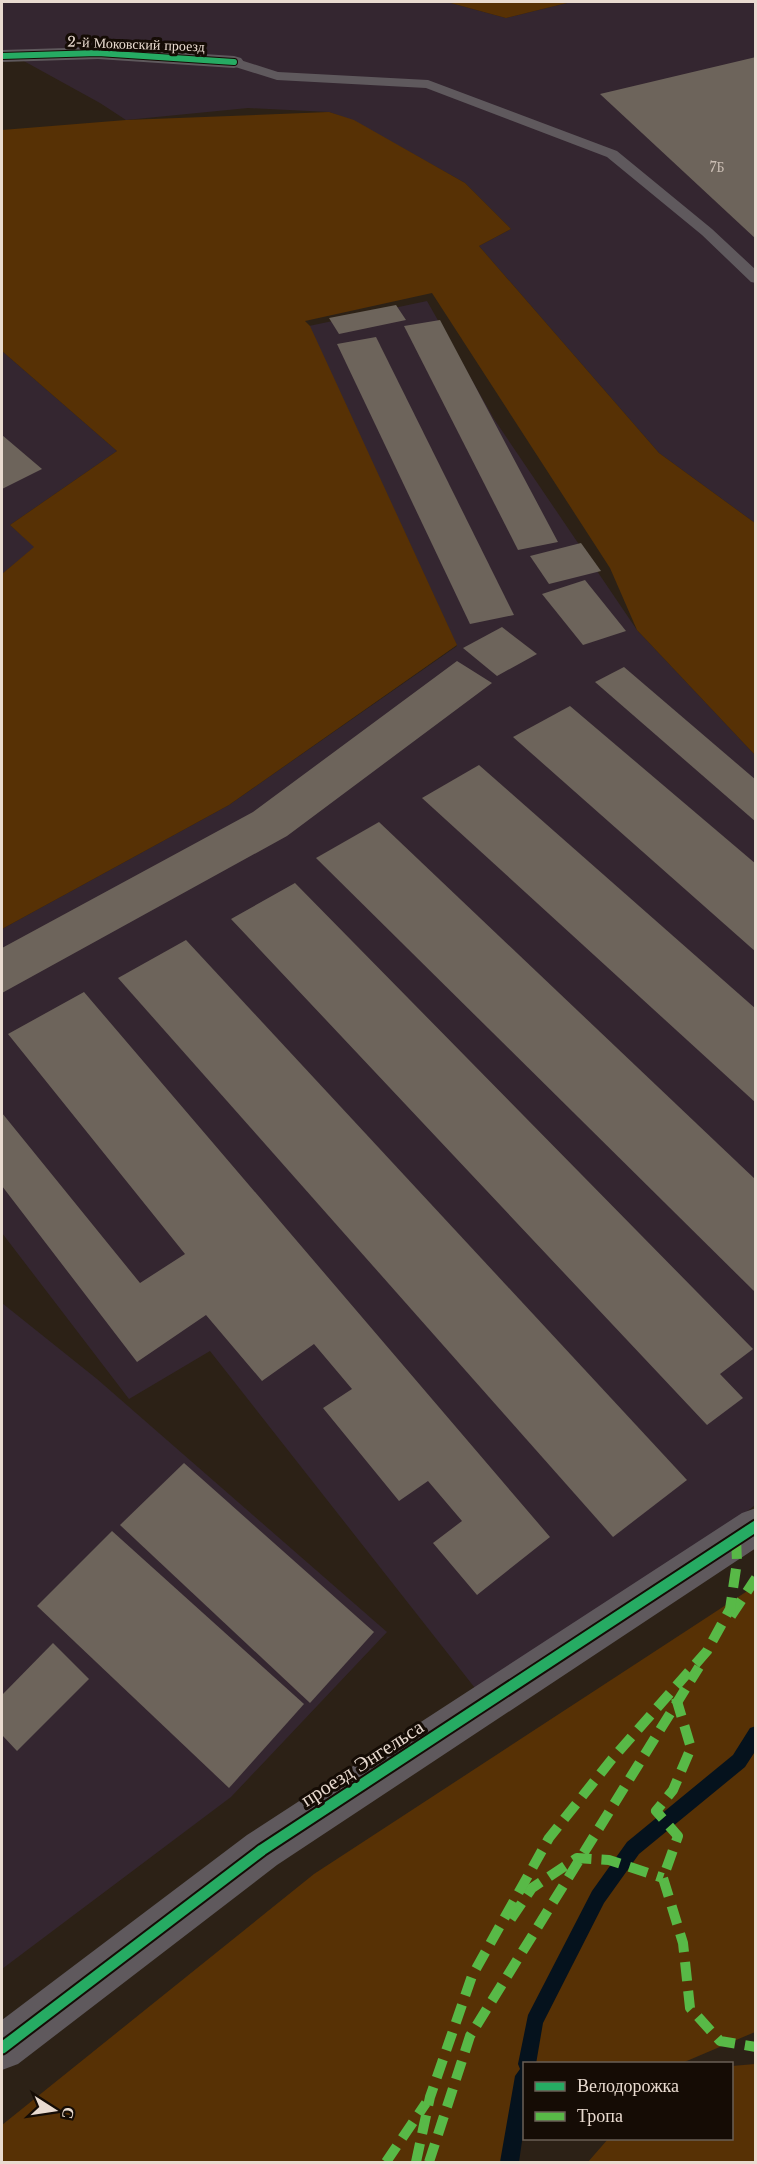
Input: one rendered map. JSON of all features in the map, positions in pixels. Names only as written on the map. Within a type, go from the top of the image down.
[{"type":"street","name":"2-й Моковский проезд","points":[[2,56],[98,53],[234,62]]},
{"type":"street","name":"проезд Энгельса","points":[[2,2048],[262,1850],[756,1526]]},
{"type":"lane","points":[[234,62],[277,75],[428,84],[612,154],[706,232],[756,279]]},
{"type":"shaded area","points":[[2,2],[447,2],[506,18],[571,2],[755,2],[755,523],[659,453],[479,246],[511,229],[465,183],[354,121],[329,112],[248,108],[126,120],[100,103],[2,49]]},
{"type":"shaded area","points":[[447,2],[571,2],[506,18]]},
{"type":"shaded area","points":[[329,112],[354,120],[465,183],[511,229],[479,246],[659,453],[755,523],[755,755],[637,630],[610,568],[432,293],[305,321],[310,326],[457,645],[229,805],[2,929],[2,574],[34,547],[10,525],[117,451],[2,351],[2,130],[126,120]]},
{"type":"shaded area","points":[[427,301],[494,419],[637,630],[755,755],[755,1505],[623,1611],[482,1697],[210,1351],[129,1399],[2,1233],[2,929],[229,805],[457,646],[309,326]]},
{"type":"shaded area","points":[[2,351],[117,451],[10,525],[35,547],[2,574]]},
{"type":"shaded area","points":[[2,1303],[97,1379],[387,1632],[231,1797],[2,1969]]},
{"type":"shaded area","points":[[755,1586],[755,2032],[684,2062],[523,2062],[523,2132],[520,2134],[514,2162],[2,2162],[2,2125],[314,1874]]},
{"type":"shaded area","points":[[755,2064],[755,2162],[588,2162],[607,2140],[733,2140],[733,2066]]},
{"type":"building","points":[[756,57],[756,239],[600,94]]},
{"type":"building","points":[[396,305],[406,320],[339,334],[329,318]]},
{"type":"building","points":[[440,320],[558,542],[518,550],[404,326]]},
{"type":"building","points":[[376,337],[514,615],[470,624],[337,344]]},
{"type":"building","points":[[2,435],[42,469],[2,489]]},
{"type":"building","points":[[581,543],[601,571],[549,584],[530,556]]},
{"type":"building","points":[[585,580],[626,631],[583,645],[542,594]]},
{"type":"building","points":[[502,627],[537,654],[497,676],[463,648]]},
{"type":"building","points":[[457,661],[492,683],[287,836],[2,993],[2,948],[253,812]]},
{"type":"building","points":[[624,667],[756,780],[756,822],[595,682]]},
{"type":"building","points":[[570,706],[756,864],[756,952],[513,737]]},
{"type":"building","points":[[479,765],[756,1009],[756,1103],[422,798]]},
{"type":"building","points":[[379,822],[756,1180],[756,1293],[316,858]]},
{"type":"building","points":[[295,883],[753,1349],[720,1374],[743,1398],[707,1425],[231,919]]},
{"type":"building","points":[[186,940],[687,1480],[613,1537],[118,978]]},
{"type":"building","points":[[84,992],[550,1537],[477,1595],[433,1543],[462,1521],[428,1481],[399,1501],[323,1408],[352,1389],[314,1344],[262,1381],[206,1315],[137,1362],[2,1186],[2,1113],[140,1283],[185,1254],[8,1034]]},
{"type":"building","points":[[184,1463],[374,1632],[310,1703],[120,1525]]},
{"type":"building","points":[[112,1531],[304,1704],[229,1788],[37,1606]]},
{"type":"building","points":[[53,1643],[89,1679],[17,1751],[2,1735],[2,1695]]},
{"type":"waterway","points":[[527,2062],[534,2021],[598,1897],[633,1848],[739,1761],[756,1734]]},
{"type":"waterway","points":[[509,2162],[523,2082]]},
{"type":"marked path","points":[[416,2162],[430,2097],[472,1976],[549,1838],[612,1759],[707,1651],[730,1609],[737,1562],[736,1537]]},
{"type":"marked path","points":[[731,1616],[756,1578]]},
{"type":"marked path","points":[[429,2162],[470,2036],[699,1667]]},
{"type":"marked path","points":[[676,1698],[691,1748],[673,1790],[656,1811],[678,1836],[663,1878],[683,1943],[690,2008],[720,2041],[756,2047]]},
{"type":"marked path","points":[[511,1919],[532,1888],[577,1858],[609,1860],[663,1878]]},
{"type":"marked path","points":[[386,2162],[426,2103]]},
{"type":"cycle path","points":[[2,56],[98,53],[234,62]]},
{"type":"cycle path","points":[[2,2048],[262,1850],[756,1526]]}]
